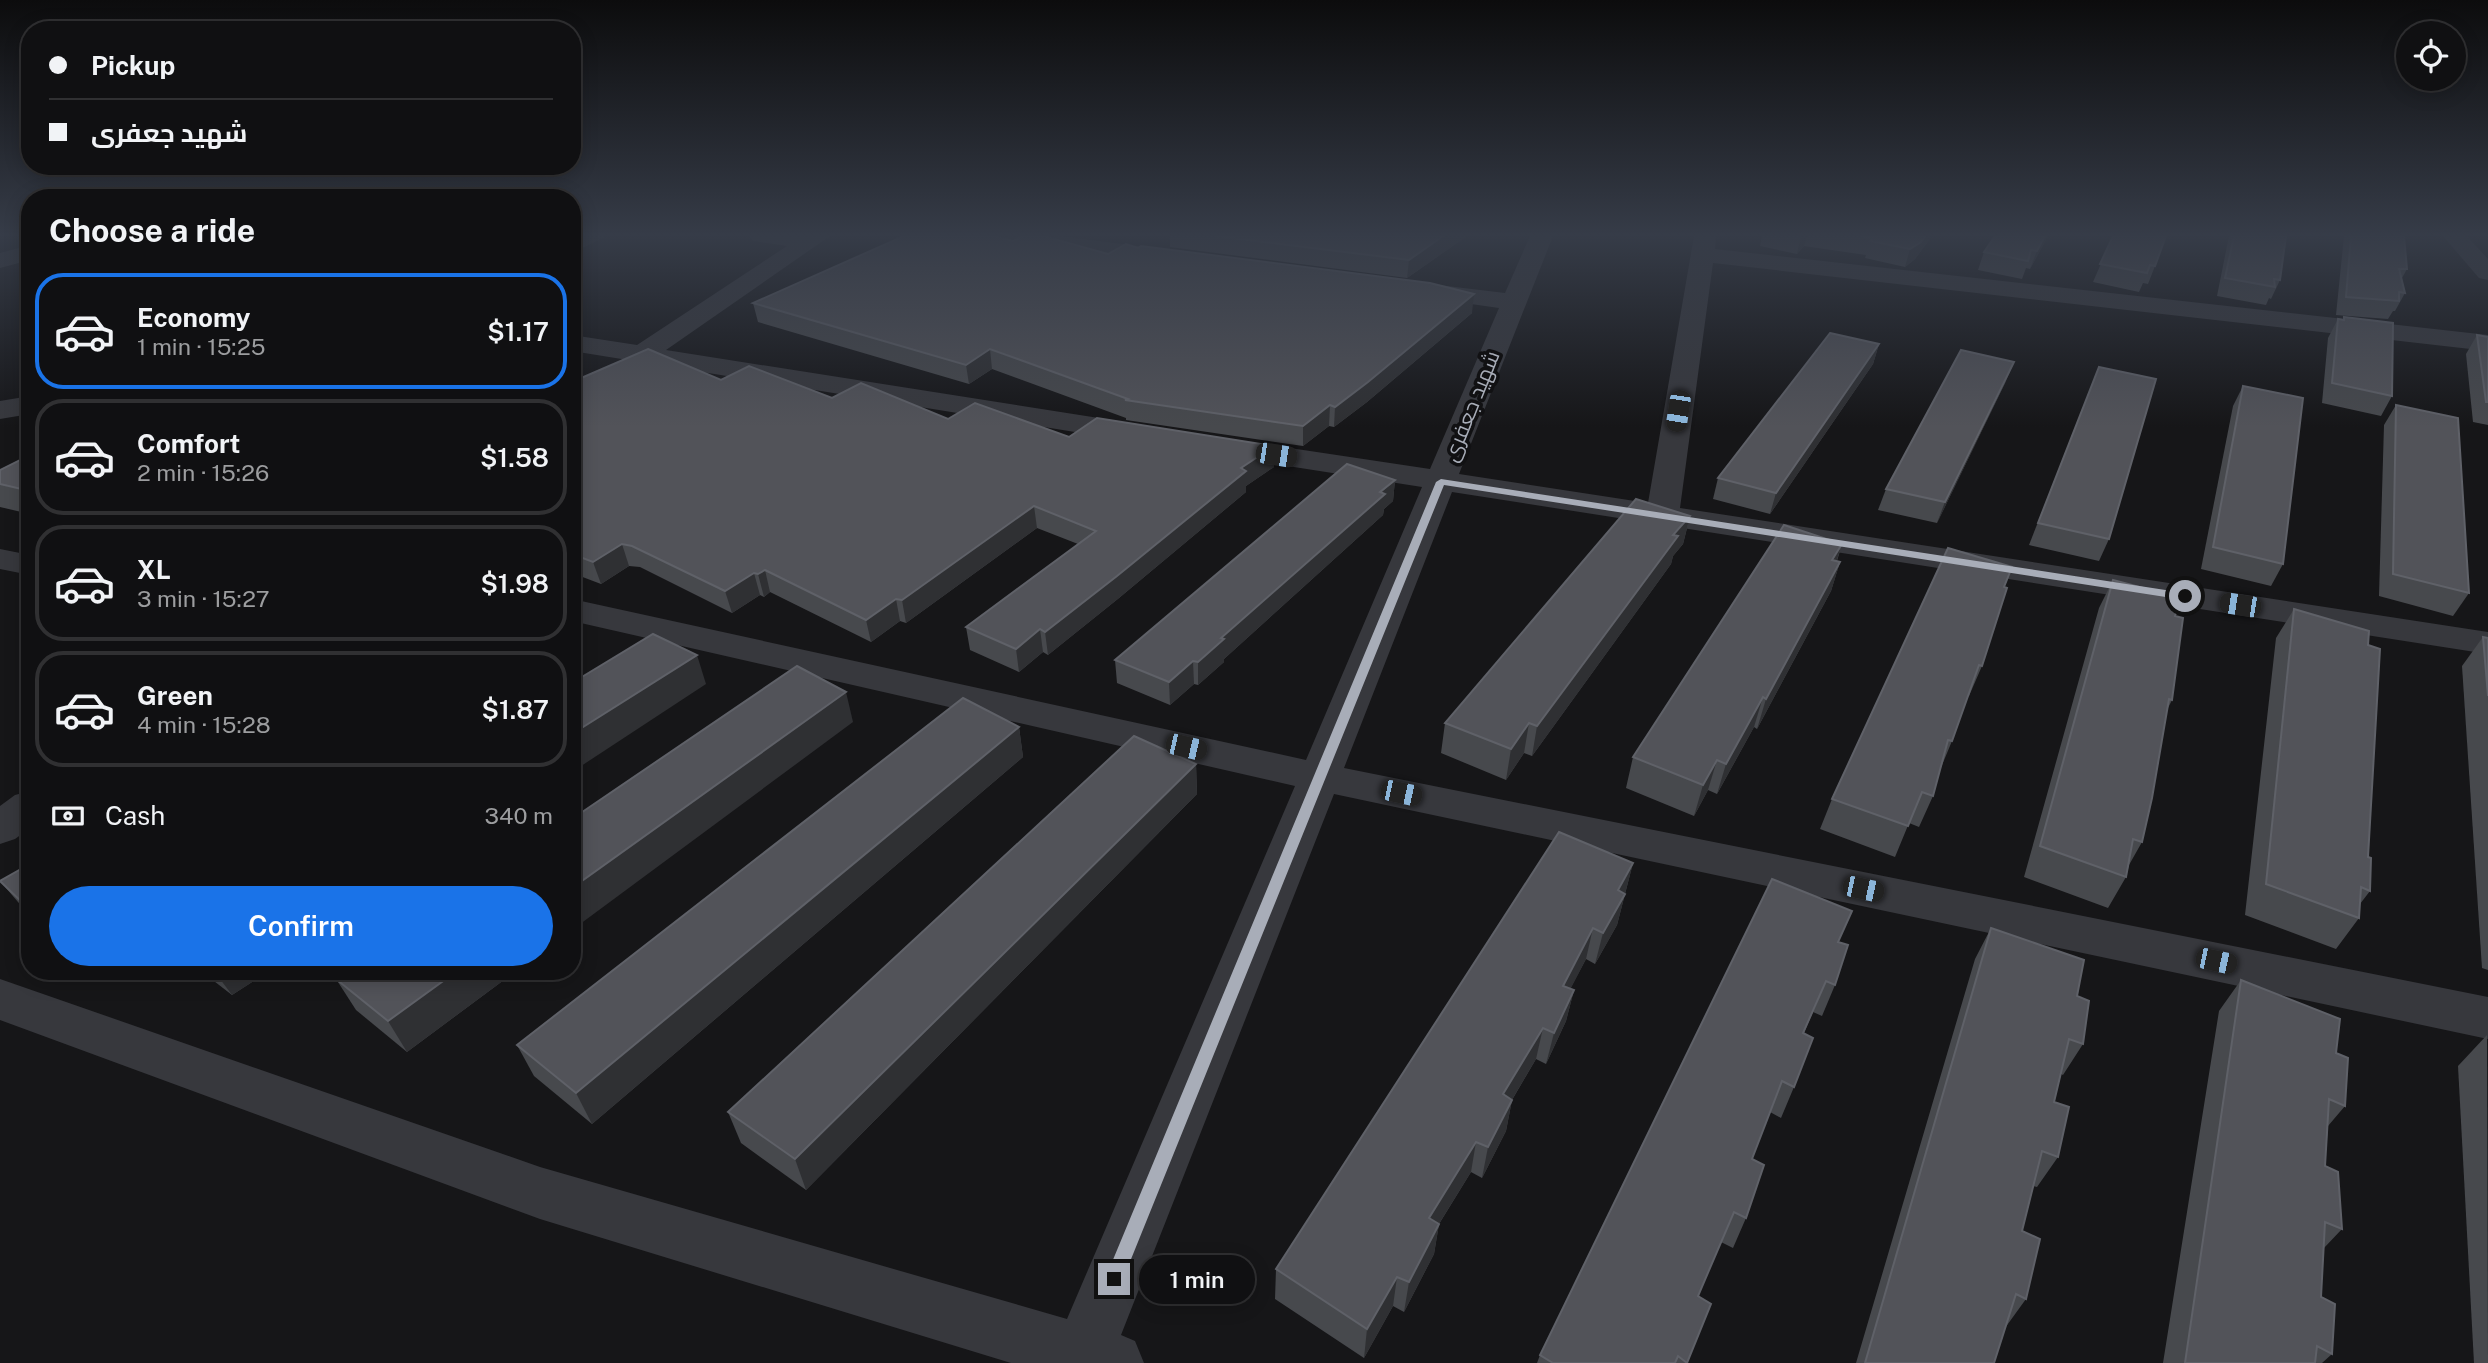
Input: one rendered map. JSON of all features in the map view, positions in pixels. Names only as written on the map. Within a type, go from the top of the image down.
[{"type":"street","points":[[642,354],[723,300]]},
{"type":"street","points":[[1495,300],[1514,302]]},
{"type":"street","points":[[1662,516],[1696,300]]},
{"type":"street","points":[[2136,300],[2488,344]]},
{"type":"street","name":"شهید جعفری","points":[[1098,1359],[1320,777],[1514,302]]},
{"type":"street","points":[[581,344],[1441,482],[2488,643]]},
{"type":"street","points":[[0,410],[21,406]]},
{"type":"street","points":[[0,559],[21,563]]},
{"type":"street","points":[[581,613],[1320,777],[2488,1018]]},
{"type":"street","points":[[0,828],[21,813]]},
{"type":"street","points":[[0,999],[540,1193],[1098,1359]]},
{"type":"building","points":[[761,300],[1467,300],[1368,382],[1335,407],[1330,405],[1303,426],[1125,400],[1128,399],[990,349],[966,365],[753,303]]},
{"type":"building","points":[[2344,317],[2393,323],[2392,396],[2332,383],[2338,319],[2344,320]]},
{"type":"building","points":[[1830,333],[1879,344],[1776,493],[1718,478]]},
{"type":"building","points":[[2477,335],[2488,337],[2488,402],[2486,402]]},
{"type":"building","points":[[648,349],[721,380],[749,366],[832,398],[861,383],[948,419],[975,403],[1069,437],[1097,418],[1274,446],[1241,468],[1246,471],[1117,576],[1045,632],[1040,629],[1016,649],[966,627],[1096,531],[1034,506],[902,600],[896,599],[866,620],[765,570],[754,573],[725,591],[632,546],[622,544],[593,562],[581,557],[581,378]]},
{"type":"building","points":[[1961,350],[2014,362],[1945,502],[1886,489]]},
{"type":"building","points":[[2099,367],[2156,379],[2109,539],[2038,523]]},
{"type":"building","points":[[2243,386],[2303,398],[2283,564],[2213,547]]},
{"type":"building","points":[[2396,405],[2458,418],[2469,593],[2393,574]]},
{"type":"building","points":[[21,460],[21,489],[0,484],[0,470]]},
{"type":"building","points":[[1347,464],[1395,480],[1380,492],[1385,494],[1221,638],[1224,639],[1198,662],[1193,661],[1169,682],[1115,660]]},
{"type":"building","points":[[1636,499],[1690,516],[1673,535],[1678,536],[1537,726],[1529,723],[1511,749],[1445,723]]},
{"type":"building","points":[[1784,525],[1842,544],[1832,560],[1840,562],[1766,699],[1763,697],[1726,764],[1717,760],[1703,785],[1633,757]]},
{"type":"building","points":[[1948,548],[2012,567],[1982,666],[1979,665],[1952,741],[1948,740],[1933,796],[1922,792],[1908,826],[1832,799]]},
{"type":"building","points":[[2113,580],[2181,598],[2175,616],[2183,618],[2172,700],[2169,699],[2152,798],[2142,842],[2133,839],[2126,877],[2040,846]]},
{"type":"building","points":[[2294,609],[2369,631],[2368,645],[2380,649],[2368,857],[2371,858],[2370,891],[2361,887],[2359,918],[2266,884]]},
{"type":"building","points":[[653,634],[697,655],[581,728],[581,678]]},
{"type":"building","points":[[2483,637],[2488,638],[2488,696]]},
{"type":"building","points":[[797,666],[846,692],[581,882],[581,813]]},
{"type":"building","points":[[963,698],[1019,727],[576,1093],[517,1045]]},
{"type":"building","points":[[1134,736],[1196,764],[795,1159],[728,1112]]},
{"type":"building","points":[[1559,832],[1633,863],[1618,890],[1625,894],[1603,933],[1593,928],[1563,986],[1574,990],[1554,1033],[1543,1028],[1503,1094],[1512,1100],[1488,1147],[1476,1142],[1429,1218],[1439,1224],[1409,1282],[1397,1277],[1367,1329],[1276,1269]]},
{"type":"building","points":[[21,869],[21,901],[0,881]]},
{"type":"building","points":[[1772,879],[1852,911],[1838,942],[1848,945],[1835,985],[1826,981],[1803,1033],[1813,1038],[1794,1087],[1782,1081],[1752,1159],[1764,1165],[1746,1218],[1734,1212],[1698,1296],[1711,1304],[1687,1363],[1678,1356],[1675,1363],[1553,1363],[1540,1355]]},
{"type":"building","points":[[1991,928],[2084,960],[2077,996],[2089,1001],[2083,1044],[2069,1039],[2054,1102],[2069,1107],[2058,1157],[2042,1151],[2022,1231],[2040,1239],[2026,1299],[2016,1294],[1994,1363],[1865,1363]]},
{"type":"building","points":[[337,980],[445,980],[388,1021]]},
{"type":"building","points":[[2241,980],[2340,1019],[2336,1053],[2348,1058],[2345,1106],[2329,1099],[2325,1166],[2338,1172],[2342,1229],[2325,1222],[2321,1297],[2335,1304],[2332,1354],[2317,1346],[2315,1363],[2185,1363]]},
{"type":"route","points":[[1114,1279],[1441,482],[2185,596]]}]
